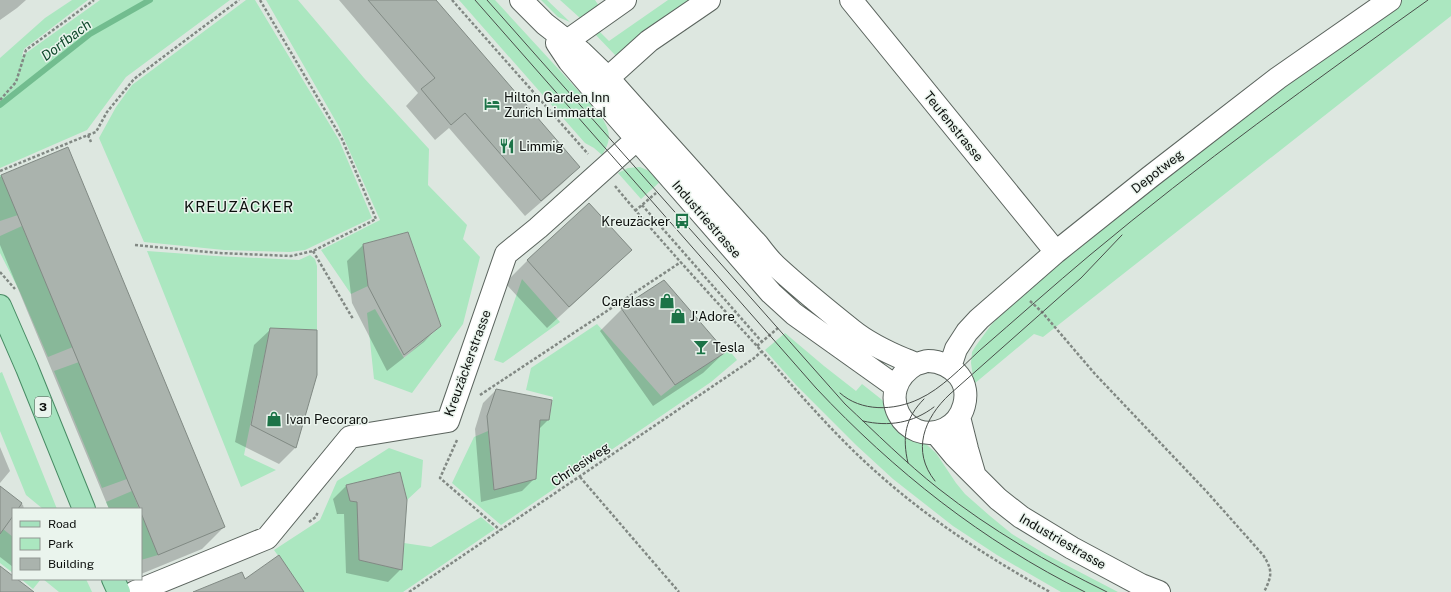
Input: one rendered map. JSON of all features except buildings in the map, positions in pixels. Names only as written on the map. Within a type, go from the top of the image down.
[{"type":"main road","name":"3","points":[[0,306],[27,368],[84,508]]},
{"type":"main road","points":[[113,580],[119,592]]},
{"type":"street","name":"Industriestrasse","points":[[521,0],[545,24],[581,52],[608,78],[776,266],[854,332],[878,347],[916,364],[928,361],[940,362],[950,367]]},
{"type":"street","points":[[567,41],[626,0]]},
{"type":"street","points":[[608,78],[649,41],[709,0]]},
{"type":"street","name":"Teufenstrasse","points":[[851,0],[1056,252]]},
{"type":"street","name":"Depotweg","points":[[950,367],[956,349],[967,332],[1056,252],[1278,78],[1390,0]]},
{"type":"street","name":"Industriestrasse","points":[[545,24],[570,61],[636,140],[673,180],[771,293],[794,314],[895,386]]},
{"type":"street","name":"Kreuzäckerstrasse","points":[[135,592],[267,538],[350,437],[448,421],[506,254],[538,228],[636,140]]},
{"type":"street","points":[[916,364],[907,369],[895,386],[895,407],[904,422],[915,430],[924,432],[935,432],[945,429],[959,417],[966,395],[963,382],[950,367]]},
{"type":"street","name":"Industriestrasse","points":[[959,417],[975,476]]},
{"type":"street","name":"Industriestrasse","points":[[935,432],[998,500],[1021,517],[1047,534],[1141,585],[1159,592]]},
{"type":"path","points":[[0,100],[16,82],[26,50],[94,0]]},
{"type":"path","points":[[0,171],[96,132],[108,112],[134,78],[239,0]]},
{"type":"path","points":[[135,245],[220,253],[291,256],[313,251],[376,219],[342,139],[260,0]]},
{"type":"path","points":[[452,0],[589,155]]},
{"type":"path","points":[[88,135],[91,142]]},
{"type":"path","points":[[614,185],[680,262],[761,352],[834,432],[874,470],[929,515],[978,550],[1050,592]]},
{"type":"path","points":[[642,205],[762,342]]},
{"type":"path","points":[[655,221],[659,218]]},
{"type":"path","points":[[313,251],[353,319]]},
{"type":"path","points":[[480,396],[680,262]]},
{"type":"path","points":[[0,272],[14,288]]},
{"type":"path","points":[[1017,286],[1042,312],[1095,374],[1207,492],[1263,555],[1269,564],[1271,578],[1264,592]]},
{"type":"path","name":"Chriesiweg","points":[[410,592],[753,359],[761,352]]},
{"type":"path","points":[[459,435],[440,478],[500,530]]},
{"type":"path","points":[[580,476],[679,592]]},
{"type":"green space","points":[[72,0],[88,0],[24,49],[22,56],[100,0],[230,0],[126,77],[87,130],[0,168],[0,58],[45,18]]},
{"type":"green space","points":[[246,0],[255,0],[339,140],[372,218],[305,250],[290,252],[224,250],[144,242],[99,138],[116,107],[132,85]]},
{"type":"green space","points":[[266,0],[298,0],[364,78],[429,149],[428,185],[467,225],[463,239],[480,257],[463,324],[412,393],[374,379],[367,313],[375,309],[404,358],[441,326],[408,232],[363,244],[368,286],[351,294],[321,250],[380,220],[338,125]]},
{"type":"green space","points":[[459,0],[495,0],[597,111],[605,122],[609,137],[606,149],[602,155],[585,143]]},
{"type":"green space","points":[[541,0],[547,0],[570,22],[558,17]]},
{"type":"green space","points":[[560,0],[595,0],[599,6],[580,18]]},
{"type":"green space","points":[[668,0],[695,0],[616,56],[594,33],[598,30],[609,41]]},
{"type":"green space","points":[[1402,0],[1451,0],[1451,16],[1043,337],[1034,334],[974,384],[971,363],[972,352],[991,325],[1008,307],[1107,222],[1318,60]]},
{"type":"green space","points":[[640,167],[654,173],[662,180],[641,199],[618,173],[628,168]]},
{"type":"green space","points":[[0,175],[18,215],[0,221]]},
{"type":"green space","points":[[22,226],[73,347],[48,357],[20,292],[0,253],[0,236]]},
{"type":"green space","points":[[147,251],[299,260],[310,255],[315,259],[317,266],[317,330],[270,328],[244,455],[276,470],[241,487]]},
{"type":"green space","points":[[522,279],[560,322],[503,363],[494,360]]},
{"type":"green space","points":[[597,324],[661,396],[675,385],[729,350],[737,360],[711,382],[501,525],[452,483],[474,437],[488,431],[494,490],[536,478],[540,420],[549,420],[553,397],[526,390],[531,368]]},
{"type":"green space","points":[[785,333],[856,391],[862,384],[881,399],[918,439],[936,453],[965,494],[1012,534],[1045,554],[1118,592],[1061,592],[997,555],[953,526],[893,479],[856,445],[796,385],[765,350]]},
{"type":"green space","points":[[79,362],[127,479],[102,488],[54,371]]},
{"type":"green space","points":[[2,372],[57,508],[42,508],[26,495],[0,431],[0,373]]},
{"type":"green space","points":[[389,448],[423,460],[421,487],[407,500],[400,473],[346,485],[350,501],[357,502],[359,560],[402,570],[404,543],[431,547],[481,517],[495,529],[403,592],[304,592],[274,550],[320,520],[337,481]]},
{"type":"green space","points":[[132,491],[139,508],[109,508],[106,502]]},
{"type":"green space","points":[[142,515],[158,555],[142,560]]},
{"type":"green space","points":[[0,518],[3,529],[12,536],[12,572],[0,563]]},
{"type":"green space","points":[[22,580],[40,580],[33,589]]},
{"type":"green space","points":[[44,580],[86,580],[92,592],[59,592]]},
{"type":"waterway","name":"Dorfbach","points":[[0,105],[90,34],[150,0]]},
{"type":"tram line","points":[[475,0],[816,388],[846,419],[908,476],[975,527],[1047,572],[1085,592]]},
{"type":"tram line","points":[[487,0],[845,404],[891,448],[939,489],[999,532],[1063,569],[1107,592]]},
{"type":"tram line","points":[[840,393],[858,404],[878,408],[899,406],[909,403],[935,390],[1131,221],[1299,93],[1428,0]]},
{"type":"tram line","points":[[935,481],[928,470],[922,447],[928,424],[941,403],[1081,278],[1122,235]]},
{"type":"tram line","points":[[908,463],[905,436],[913,413],[924,399]]},
{"type":"tram line","points":[[863,421],[882,424],[900,422],[918,417],[934,407]]},
{"type":"place","name":"Hilton Garden Inn Zurich Limmattal","points":[[492,104]]},
{"type":"place","name":"Limmig","points":[[507,146]]},
{"type":"place","name":"Kreuzäcker","points":[[682,221]]},
{"type":"place","name":"Carglass","points":[[667,301]]},
{"type":"place","name":"J'Adore","points":[[678,316]]},
{"type":"place","name":"Tesla","points":[[701,347]]},
{"type":"place","name":"Ivan Pecoraro","points":[[274,419]]},
{"type":"district","name":"KREUZÄCKER","points":[[239,207]]}]
